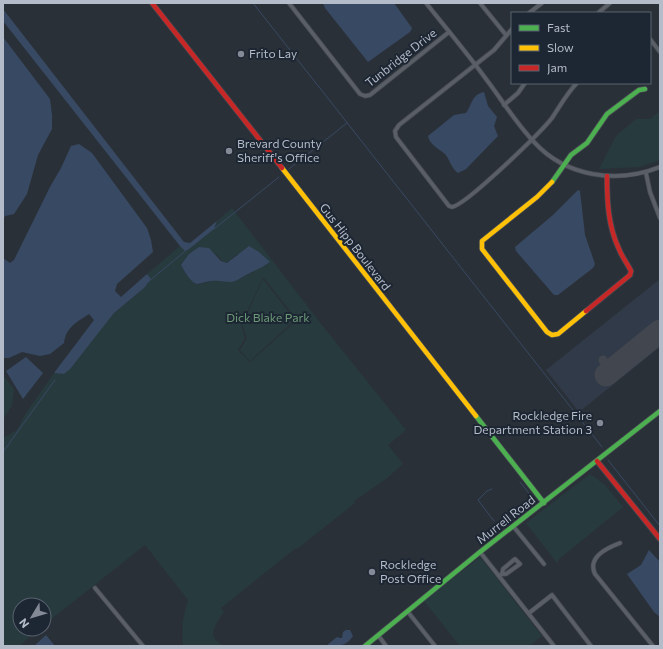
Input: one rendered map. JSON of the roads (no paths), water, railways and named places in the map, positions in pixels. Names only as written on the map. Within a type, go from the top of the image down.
[{"type":"street","name":"Gus Hipp Boulevard","points":[[152,3],[544,503]]},
{"type":"street","name":"Tunbridge Drive","points":[[289,3],[360,94],[365,96],[370,95],[449,32]]},
{"type":"street","points":[[426,3],[476,65],[504,105],[531,139],[544,151],[564,164],[578,170],[607,176],[629,176],[646,173],[660,167]]},
{"type":"street","points":[[480,3],[506,35]]},
{"type":"street","points":[[531,12],[542,3]]},
{"type":"street","points":[[599,12],[610,3]]},
{"type":"street","points":[[511,30],[494,50],[400,125],[395,131],[396,137],[446,204],[452,207],[458,205],[485,184],[552,118],[570,90],[576,84]]},
{"type":"street","points":[[651,40],[660,52]]},
{"type":"street","points":[[504,105],[514,96],[523,84]]},
{"type":"street","points":[[607,176],[606,199],[612,229],[619,249],[631,272],[630,275],[558,334],[549,334],[480,245],[484,238],[537,198],[553,181],[571,155],[587,143],[607,114],[639,90],[645,89]]},
{"type":"street","points":[[646,173],[650,192],[660,218]]},
{"type":"street","name":"Murrell Road","points":[[365,646],[480,552],[660,411]]},
{"type":"street","points":[[597,461],[660,539]]},
{"type":"street","points":[[513,526],[544,564]]},
{"type":"street","points":[[620,543],[609,548],[595,558],[593,570],[653,646]]},
{"type":"street","points":[[480,552],[501,575],[554,646]]},
{"type":"street","points":[[515,559],[520,564],[506,574],[501,575],[503,569],[515,559]]},
{"type":"street","points":[[95,588],[143,646]]},
{"type":"street","points":[[528,613],[552,595],[591,646]]},
{"type":"street","points":[[408,612],[435,646]]},
{"type":"street","points":[[378,635],[386,646]]},
{"type":"water","points":[[323,3],[394,3],[412,28],[410,32],[368,62],[325,8]]},
{"type":"water","points":[[3,9],[184,242],[190,243],[217,221],[214,229],[185,251],[180,246],[3,21]]},
{"type":"water","points":[[3,37],[50,99],[52,129],[38,155],[27,194],[14,214],[5,216],[3,221]]},
{"type":"water","points":[[484,92],[488,106],[497,117],[494,126],[498,136],[466,169],[458,173],[445,154],[432,144],[428,136],[454,115],[466,113],[475,97]]},
{"type":"water","points":[[79,144],[92,153],[147,228],[153,252],[117,284],[115,291],[121,297],[147,274],[151,279],[144,288],[114,313],[70,369],[64,374],[54,373],[94,320],[89,314],[76,322],[67,333],[64,343],[50,354],[40,356],[22,352],[9,358],[4,358],[3,258],[10,263],[14,260],[71,146]]},
{"type":"water","points":[[578,190],[580,191],[585,235],[595,264],[593,268],[558,295],[554,295],[516,251],[515,247],[553,215]]},
{"type":"water","points":[[249,246],[259,252],[270,262],[238,280],[229,282],[208,281],[197,284],[190,279],[181,265],[189,254],[199,247],[209,248],[221,261],[227,263]]},
{"type":"water","points":[[26,357],[43,373],[23,399],[6,371]]},
{"type":"water","points":[[649,550],[660,562],[660,617],[654,612],[627,574],[641,565]]},
{"type":"water","points":[[350,630],[353,636],[350,640],[341,645],[326,646],[337,637],[342,638],[343,632]]},
{"type":"water","points":[[44,637],[48,637],[55,646],[34,646]]},
{"type":"waterway","points":[[253,3],[602,447]]},
{"type":"waterway","points":[[289,169],[347,123]]},
{"type":"waterway","points":[[214,229],[279,177]]},
{"type":"waterway","points":[[148,282],[189,248]]},
{"type":"waterway","points":[[3,452],[55,380]]},
{"type":"waterway","points":[[608,460],[660,526]]},
{"type":"waterway","points":[[520,482],[532,499],[520,509]]},
{"type":"waterway","points":[[492,489],[487,491],[478,500],[494,521]]},
{"type":"waterway","points":[[479,541],[512,515]]},
{"type":"place","name":"Frito Lay","points":[[241,54]]},
{"type":"place","name":"Brevard County Sheriff's Office","points":[[229,151]]},
{"type":"place","name":"Rockledge Fire Department Station 3","points":[[600,423]]},
{"type":"place","name":"Rockledge Post Office","points":[[372,572]]},
{"type":"park label","name":"Dick Blake Park","points":[[268,318]]}]
